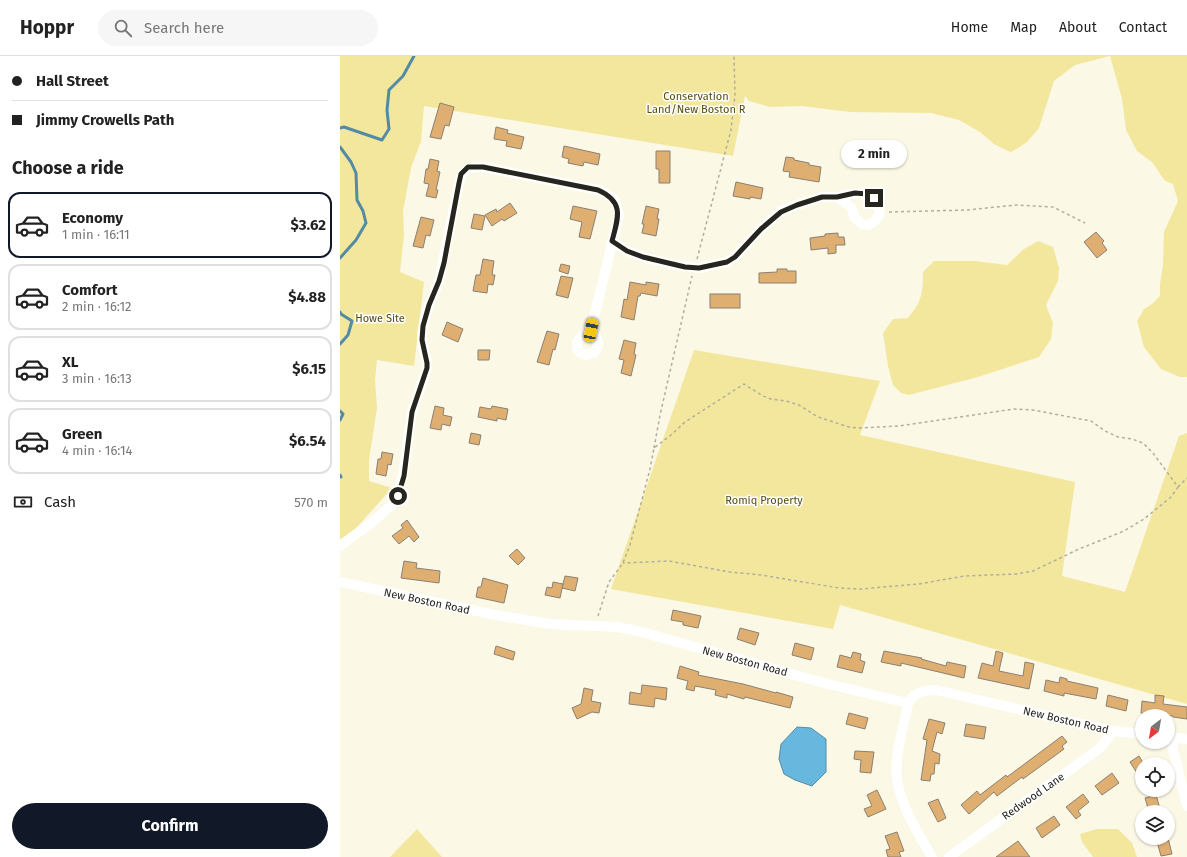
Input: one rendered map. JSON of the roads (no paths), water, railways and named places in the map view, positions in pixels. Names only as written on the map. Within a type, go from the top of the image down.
[{"type":"street","points":[[340,546],[370,524],[393,504],[401,487],[404,476],[412,412],[427,366],[422,340],[423,326],[442,269],[461,174],[468,167],[479,167],[586,187],[605,193],[614,200],[618,215],[591,330]]},
{"type":"street","points":[[612,241],[627,251],[643,257],[694,268],[707,267],[727,262],[735,257],[761,229],[781,212],[822,197],[837,197],[855,193],[867,194],[874,198],[880,206],[875,221],[868,224],[862,224],[855,218],[851,207],[837,197]]},
{"type":"street","name":"New Boston Road","points":[[340,582],[491,614],[549,624],[616,627],[638,631],[828,684],[908,703],[913,695],[926,690],[936,690],[1112,731],[1135,733]]},
{"type":"street","points":[[908,703],[899,751],[897,778],[900,796],[932,857]]},
{"type":"street","name":"Redwood Lane","points":[[949,857],[1100,748],[1112,731]]},
{"type":"street","points":[[1175,738],[1187,739]]},
{"type":"street","points":[[1173,749],[1187,806]]},
{"type":"water","points":[[797,727],[811,728],[826,739],[826,772],[812,786],[784,774],[779,759],[781,744]]},
{"type":"waterway","points":[[340,128],[344,127],[382,140],[389,129],[387,110],[389,90],[403,76],[414,56]]},
{"type":"waterway","points":[[340,147],[351,162],[356,173],[357,200],[363,211],[366,223],[356,240],[340,258]]},
{"type":"waterway","points":[[340,312],[352,321],[348,335],[340,344]]},
{"type":"waterway","points":[[340,411],[343,414],[340,420]]},
{"type":"park label","name":"Conservation Land/New Boston R","points":[[696,102]]},
{"type":"park label","name":"Howe Site","points":[[380,318]]},
{"type":"park label","name":"Romiq Property","points":[[764,500]]}]
